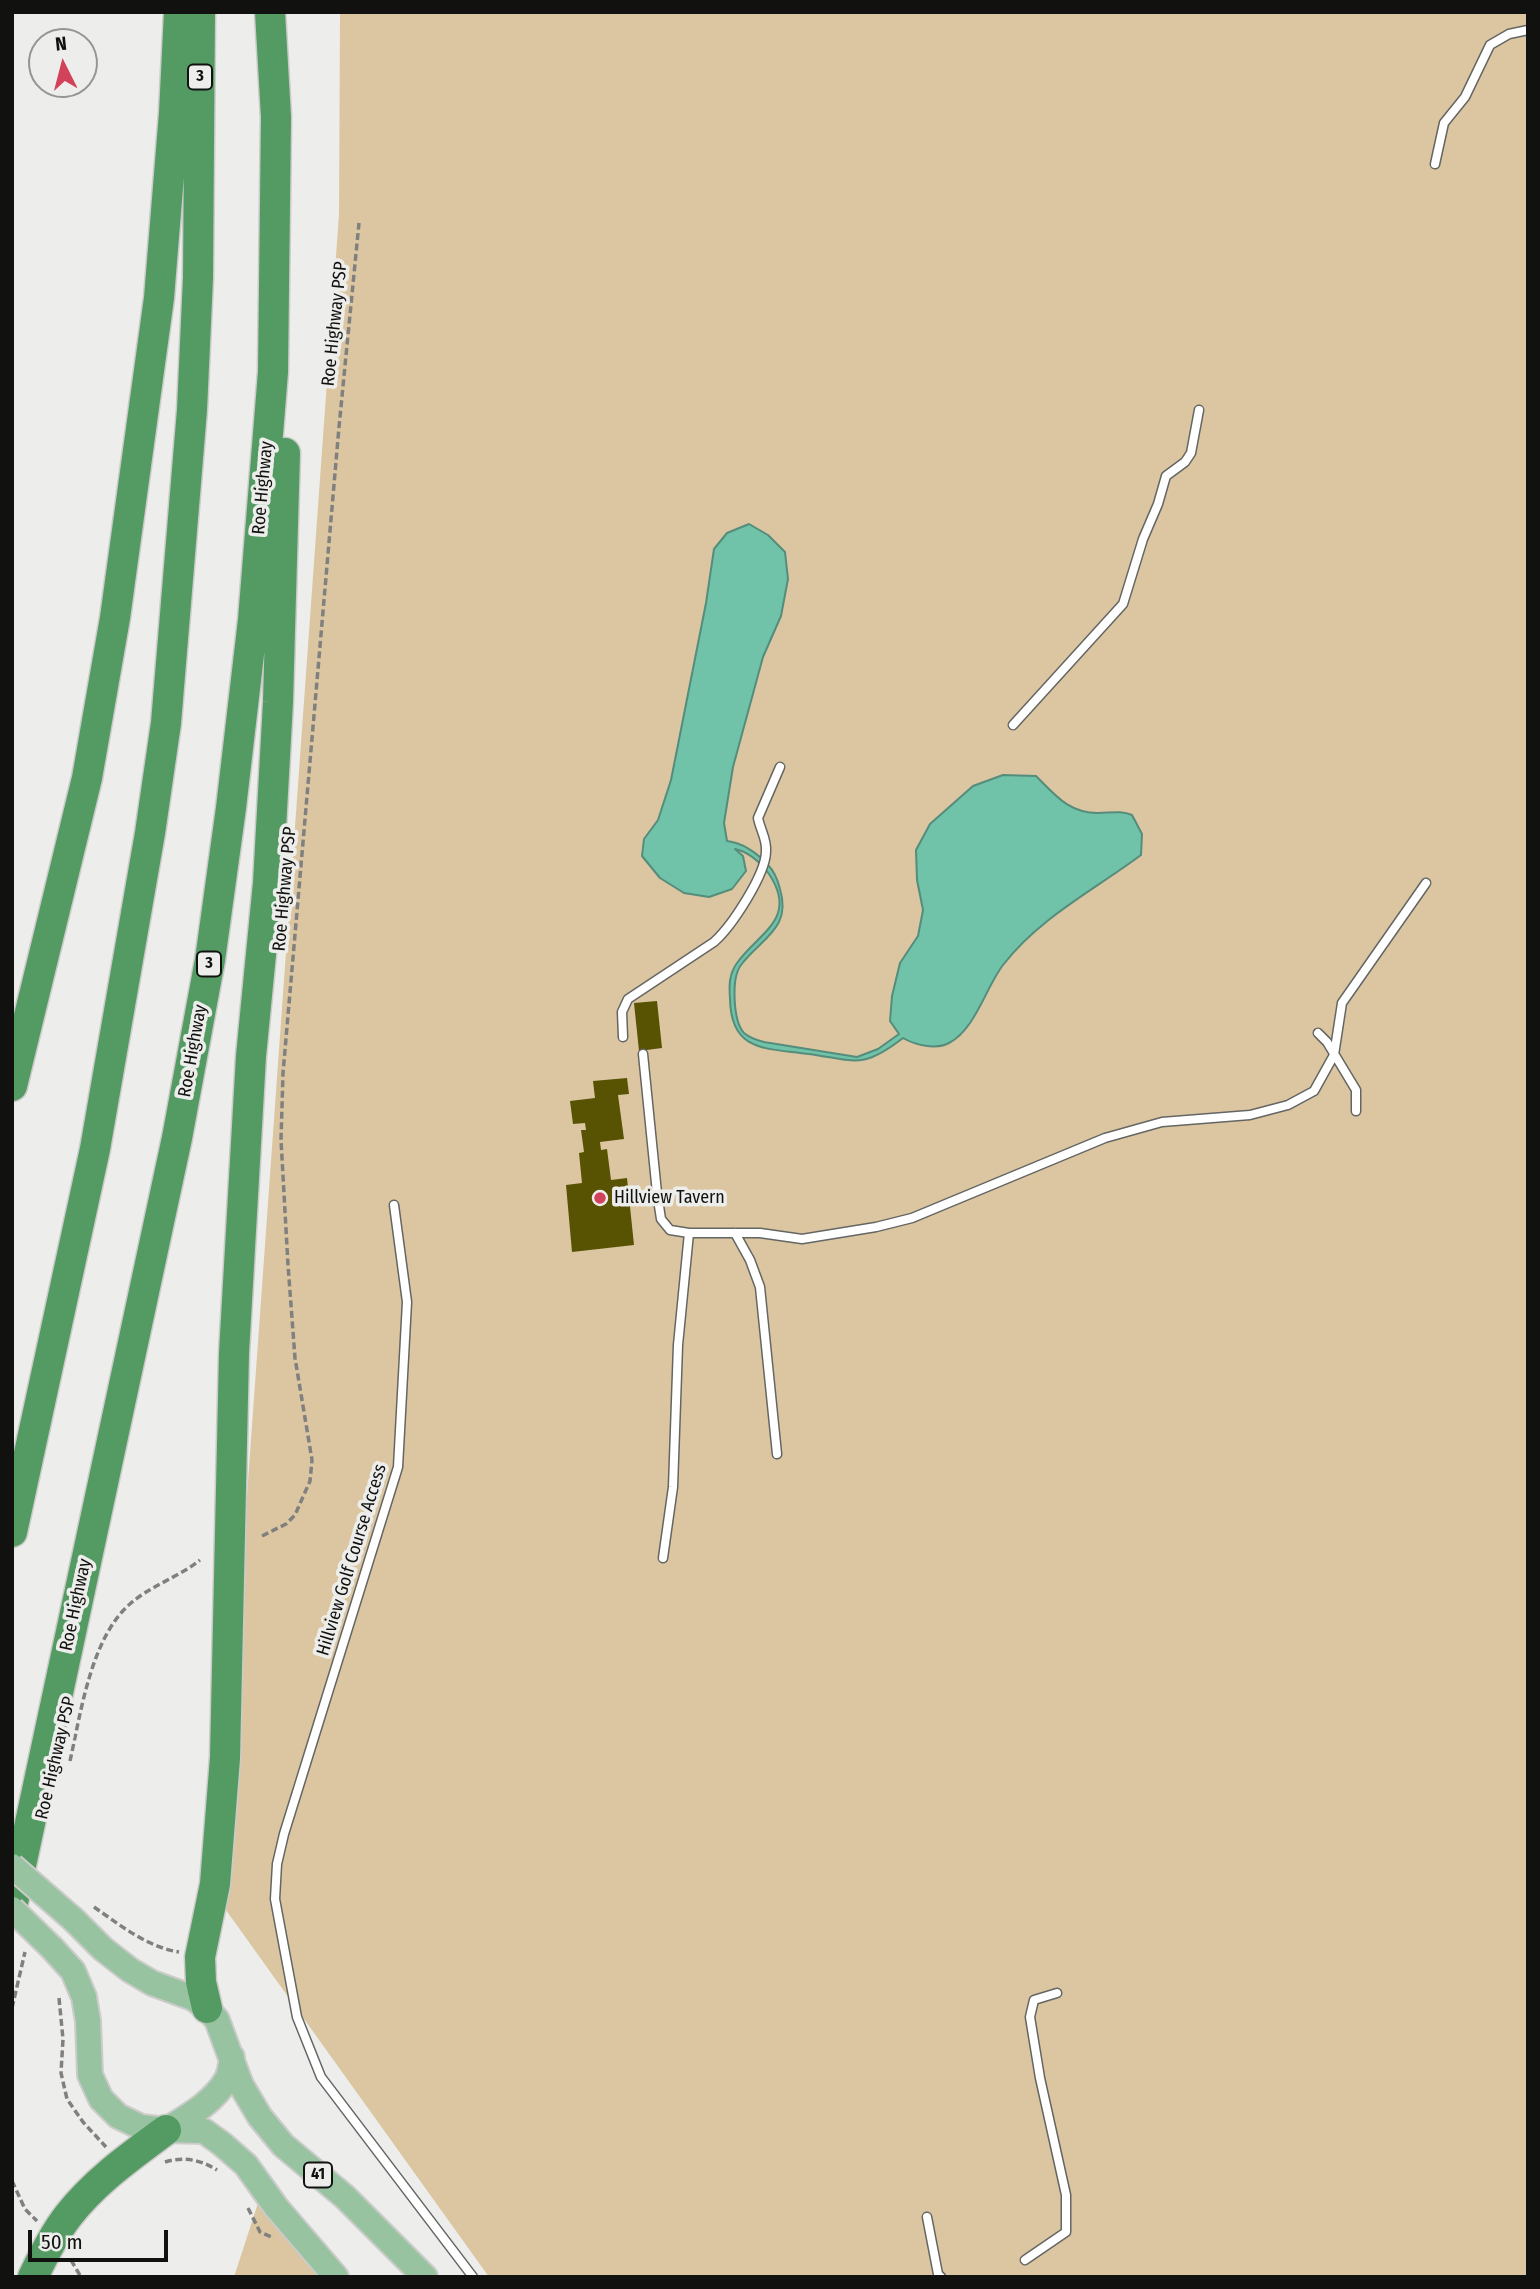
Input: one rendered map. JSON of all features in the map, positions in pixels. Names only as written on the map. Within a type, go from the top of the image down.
[{"type":"highway","points":[[12,1086],[87,778],[117,605],[159,298],[174,113],[178,12]]},
{"type":"highway","name":"3","points":[[12,1532],[96,1149],[166,723],[193,397],[198,251],[200,12]]},
{"type":"highway","name":"Roe Highway","points":[[12,1908],[177,1138],[212,946],[231,808],[253,620],[272,386],[276,117],[270,12]]},
{"type":"highway","points":[[207,2008],[201,1982],[200,1957],[215,1884],[225,1771],[238,1256],[251,1056],[268,883],[278,702],[286,421],[276,117]]},
{"type":"highway","points":[[33,2277],[48,2248],[75,2208],[97,2184],[166,2130]]},
{"type":"main road","points":[[12,1866],[130,1970],[152,1983],[192,1998],[207,2008]]},
{"type":"main road","points":[[12,1908],[40,1945],[73,1971],[84,1997],[88,2021],[90,2076],[102,2099],[118,2116],[141,2126],[204,2131],[222,2144],[246,2165],[276,2207],[336,2277]]},
{"type":"main road","name":"41","points":[[207,2008],[217,2020],[241,2085],[260,2117],[283,2145],[345,2197],[425,2277]]},
{"type":"main road","points":[[166,2130],[195,2112],[214,2095],[228,2078],[232,2057]]},
{"type":"lane","points":[[1435,164],[1444,123],[1465,97],[1490,45],[1509,34],[1528,30]]},
{"type":"lane","points":[[1013,725],[1123,604],[1166,476],[1185,462],[1191,453],[1199,410]]},
{"type":"lane","points":[[623,1037],[622,1012],[628,999],[715,942],[734,920],[765,859],[766,840],[758,818],[780,766]]},
{"type":"lane","points":[[643,1054],[662,1219],[670,1230],[689,1233],[760,1233],[802,1239],[876,1227],[912,1218],[1105,1138],[1163,1122],[1250,1115],[1288,1105],[1314,1091],[1334,1055],[1342,1003],[1426,884]]},
{"type":"lane","points":[[1318,1033],[1327,1042],[1356,1090],[1356,1111]]},
{"type":"lane","name":"Hillview Golf Course Access","points":[[394,1205],[407,1302],[398,1467],[284,1834],[277,1864],[275,1899],[297,2017],[321,2077],[473,2277]]},
{"type":"lane","points":[[663,1558],[673,1488],[678,1345],[689,1233]]},
{"type":"lane","points":[[735,1233],[750,1260],[760,1287],[777,1454]]},
{"type":"lane","points":[[1025,2260],[1066,2232],[1066,2195],[1040,2078],[1030,2017],[1034,2000],[1057,1993]]},
{"type":"lane","points":[[927,2217],[938,2274],[941,2277]]},
{"type":"path","name":"Roe Highway PSP","points":[[262,1536],[286,1524],[295,1515],[310,1481],[312,1460],[295,1358],[288,1265],[281,1140],[283,1073],[359,223]]},
{"type":"path","name":"Roe Highway PSP","points":[[68,1768],[93,1662],[111,1629],[129,1604],[200,1560]]},
{"type":"path","points":[[12,2008],[40,1945]]},
{"type":"path","points":[[160,2164],[167,2160],[184,2158],[204,2162],[224,2175]]},
{"type":"path","points":[[12,2181],[25,2209],[37,2222]]},
{"type":"path","points":[[243,2198],[260,2232],[277,2240]]},
{"type":"path","points":[[71,2260],[81,2277]]},
{"type":"shaded area","points":[[340,12],[1528,12],[1528,2277],[489,2277],[218,1899],[339,214]]},
{"type":"shaded area","points":[[749,524],[768,535],[785,552],[788,579],[781,616],[763,657],[733,767],[724,823],[727,841],[749,849],[770,867],[783,903],[778,924],[738,971],[736,1010],[744,1033],[764,1042],[857,1057],[878,1049],[899,1034],[890,1021],[892,996],[900,963],[918,936],[923,910],[917,880],[916,850],[930,824],[973,786],[1003,775],[1036,776],[1071,807],[1088,812],[1120,812],[1132,815],[1142,834],[1141,855],[1050,919],[1017,948],[997,974],[966,1028],[958,1037],[944,1045],[926,1046],[903,1038],[878,1055],[868,1059],[849,1060],[766,1048],[744,1039],[732,1017],[730,980],[737,963],[778,914],[780,903],[769,874],[754,858],[735,849],[743,856],[746,871],[732,889],[709,897],[684,893],[660,878],[642,856],[644,839],[658,820],[671,780],[714,549],[727,533]]},
{"type":"shaded area","points":[[258,2203],[323,2277],[234,2277]]},
{"type":"building","points":[[657,1001],[662,1048],[639,1051],[634,1003]]},
{"type":"building","points":[[627,1078],[629,1094],[618,1095],[624,1139],[600,1142],[601,1150],[607,1149],[611,1180],[627,1178],[634,1245],[572,1252],[566,1185],[582,1183],[579,1153],[584,1152],[581,1130],[586,1130],[585,1123],[573,1124],[570,1101],[595,1098],[593,1081]]},
{"type":"place","name":"Hillview Tavern","points":[[600,1198]]}]
